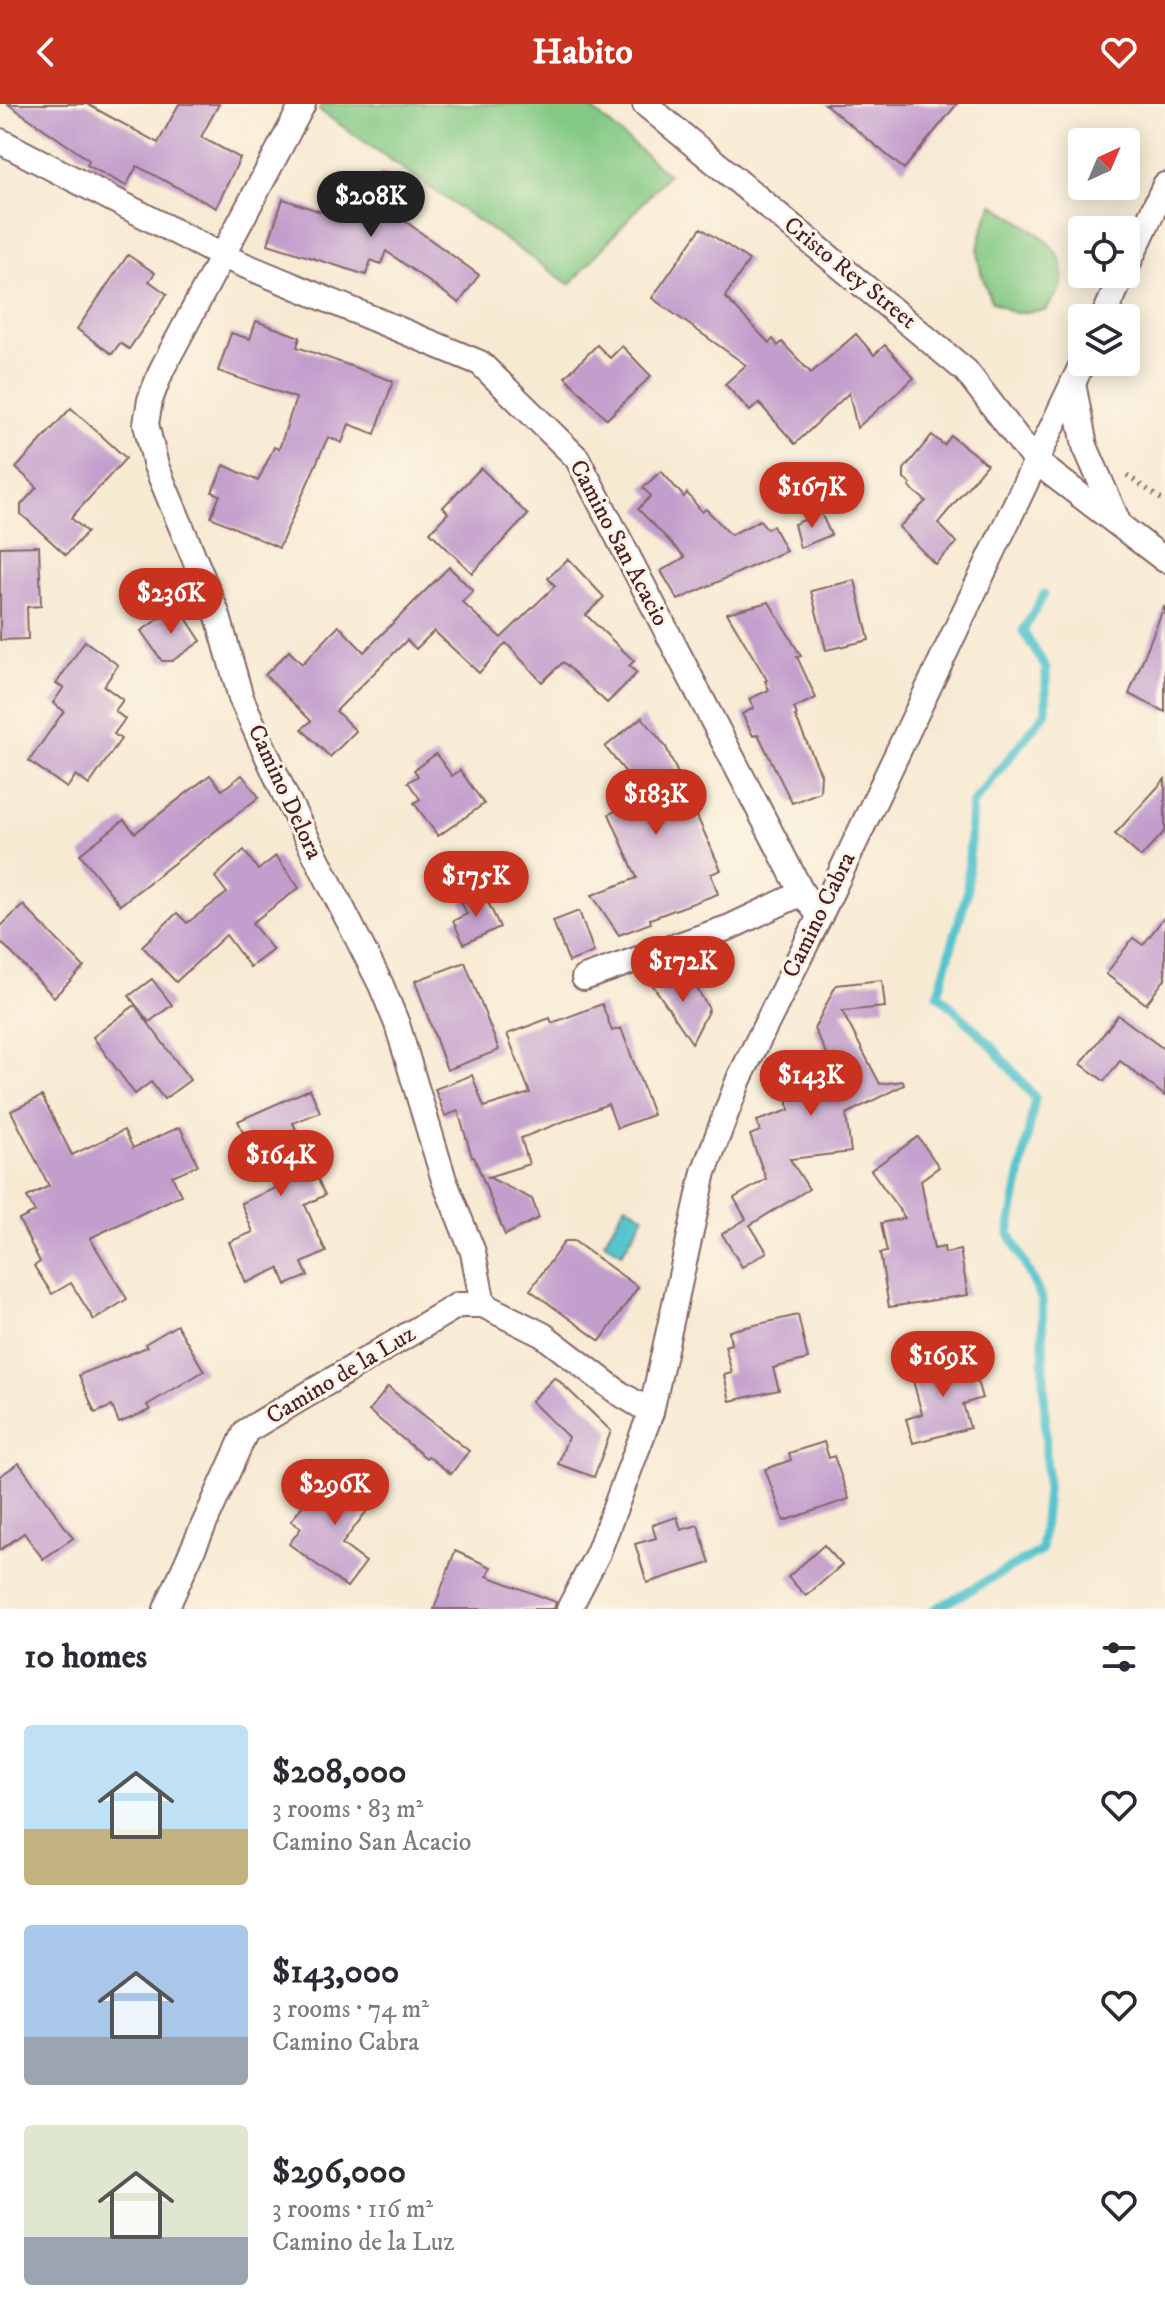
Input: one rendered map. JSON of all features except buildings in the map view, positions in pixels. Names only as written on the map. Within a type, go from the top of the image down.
[{"type":"street","name":"Camino Delora","points":[[303,104],[162,369],[146,424],[156,466],[217,613],[241,698],[285,795],[381,985],[397,1024],[444,1180],[473,1252],[483,1305]]},
{"type":"street","name":"Cristo Rey Street","points":[[645,104],[912,323],[966,371],[1035,461],[1165,560]]},
{"type":"street","name":"Camino San Acacio","points":[[0,141],[222,256],[480,363],[577,458],[802,893],[820,916]]},
{"type":"street","points":[[1140,238],[1165,185]]},
{"type":"street","name":"Camino Cabra","points":[[569,1609],[598,1553],[651,1412],[704,1172],[739,1079],[820,916],[1076,376]]},
{"type":"street","points":[[1078,376],[1085,446],[1119,526]]},
{"type":"street","points":[[584,978],[730,927],[802,893]]},
{"type":"street","name":"Camino de la Luz","points":[[166,1609],[246,1431],[458,1305],[483,1305]]},
{"type":"street","points":[[483,1305],[543,1335],[619,1393],[651,1412]]},
{"type":"path","points":[[1119,471],[1165,502]]},
{"type":"green space","points":[[322,104],[586,104],[668,174],[570,285],[319,110]]},
{"type":"green space","points":[[993,204],[1043,237],[1060,260],[1063,273],[1060,288],[1046,310],[1014,313],[991,301],[981,273],[978,252]]},
{"type":"water","points":[[626,1204],[644,1216],[622,1253],[604,1242]]},
{"type":"waterway","points":[[935,1609],[1041,1551],[1047,1491],[1042,1299],[1009,1233],[1035,1098],[990,1044],[938,994],[967,893],[972,804],[1046,712],[1046,668],[1023,631],[1044,594]]}]
